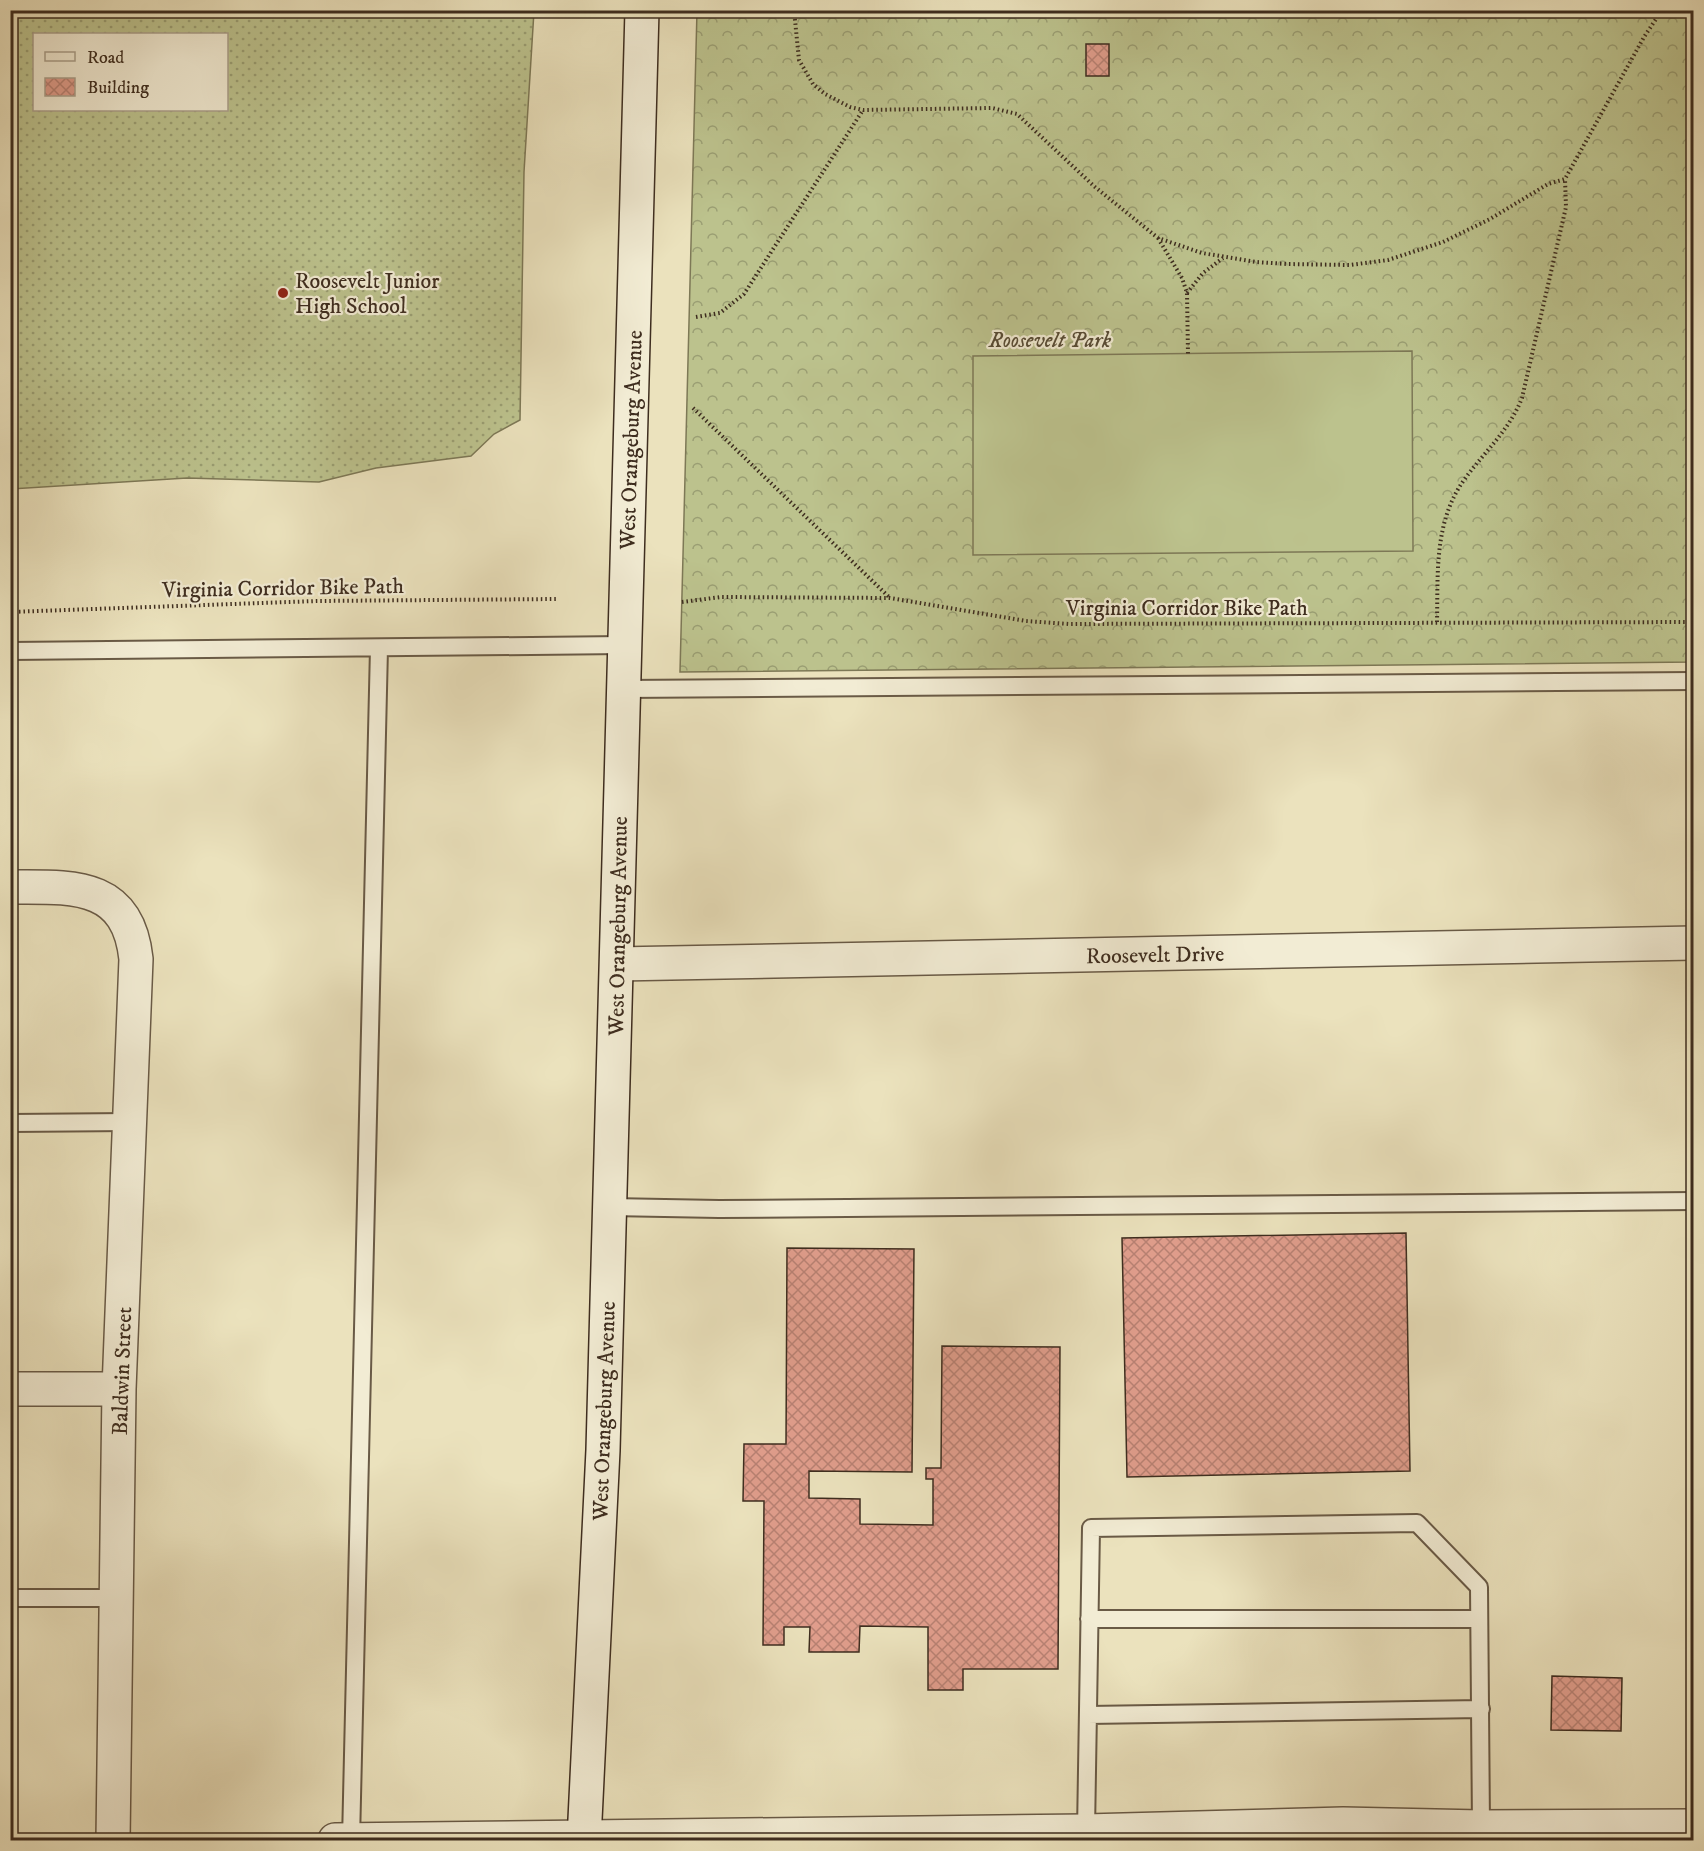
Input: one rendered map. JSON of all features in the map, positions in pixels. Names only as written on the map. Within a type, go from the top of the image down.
[{"type":"street","name":"West Orangeburg Avenue","points":[[584,1840],[603,1450],[642,10]]},
{"type":"street","name":"Baldwin Street","points":[[10,888],[81,889],[101,896],[115,906],[126,920],[134,939],[136,959],[119,1389],[113,1840]]},
{"type":"street","name":"Roosevelt Drive","points":[[616,964],[1694,943]]},
{"type":"street","points":[[10,1389],[119,1389]]},
{"type":"street","points":[[335,1840],[1086,1836],[1342,1832],[1480,1827],[1582,1834],[1694,1826]]},
{"type":"lane","points":[[10,651],[624,645]]},
{"type":"lane","points":[[351,1840],[379,648]]},
{"type":"lane","points":[[623,689],[1694,681]]},
{"type":"lane","points":[[10,1123],[130,1122]]},
{"type":"lane","points":[[610,1207],[719,1209],[1694,1201]]},
{"type":"lane","points":[[1086,1836],[1091,1528],[1417,1523],[1479,1587],[1480,1827]]},
{"type":"lane","points":[[10,1598],[116,1598]]},
{"type":"lane","points":[[1089,1619],[1479,1619]]},
{"type":"lane","points":[[1088,1715],[1480,1709]]},
{"type":"path","points":[[794,10],[796,47],[806,73],[825,94],[850,107],[863,110],[993,108],[1017,114],[1095,188],[1158,238],[1182,278],[1187,293],[1188,354]]},
{"type":"path","points":[[1437,622],[1438,556],[1444,523],[1460,486],[1508,428],[1522,398],[1566,207],[1565,179],[1638,46],[1662,10]]},
{"type":"path","points":[[696,317],[720,313],[744,294],[863,110]]},
{"type":"path","points":[[1158,238],[1224,258],[1256,262],[1350,266],[1388,260],[1443,242],[1490,219],[1548,184],[1565,179]]},
{"type":"path","points":[[1187,293],[1203,273],[1224,258]]},
{"type":"path","points":[[693,408],[890,598]]},
{"type":"path","name":"Virginia Corridor Bike Path","points":[[682,602],[721,597],[890,598],[1056,624],[1694,622]]},
{"type":"path","name":"Virginia Corridor Bike Path","points":[[10,612],[317,601],[557,599]]},
{"type":"green space","name":"Roosevelt Junior High School","points":[[11,10],[534,11],[524,172],[520,420],[494,434],[471,456],[376,468],[319,482],[187,478],[11,489]]},
{"type":"green space","name":"Roosevelt Park","points":[[697,11],[1693,11],[1693,662],[680,672]]},
{"type":"green space","points":[[1412,351],[1413,551],[973,555],[973,356]]},
{"type":"building","points":[[1086,44],[1109,44],[1109,76],[1086,76]]},
{"type":"building","points":[[1406,1233],[1410,1471],[1127,1477],[1122,1238]]},
{"type":"building","points":[[787,1248],[914,1249],[912,1472],[809,1471],[809,1498],[860,1499],[860,1524],[933,1525],[933,1479],[926,1479],[926,1468],[941,1468],[942,1346],[1060,1347],[1058,1669],[963,1669],[963,1690],[928,1690],[928,1627],[860,1626],[859,1652],[809,1652],[810,1627],[784,1627],[784,1645],[763,1645],[764,1501],[743,1501],[744,1444],[786,1444]]},
{"type":"building","points":[[1552,1676],[1622,1678],[1621,1731],[1551,1730]]},
{"type":"place","name":"Roosevelt Junior High School","points":[[283,293]]}]
